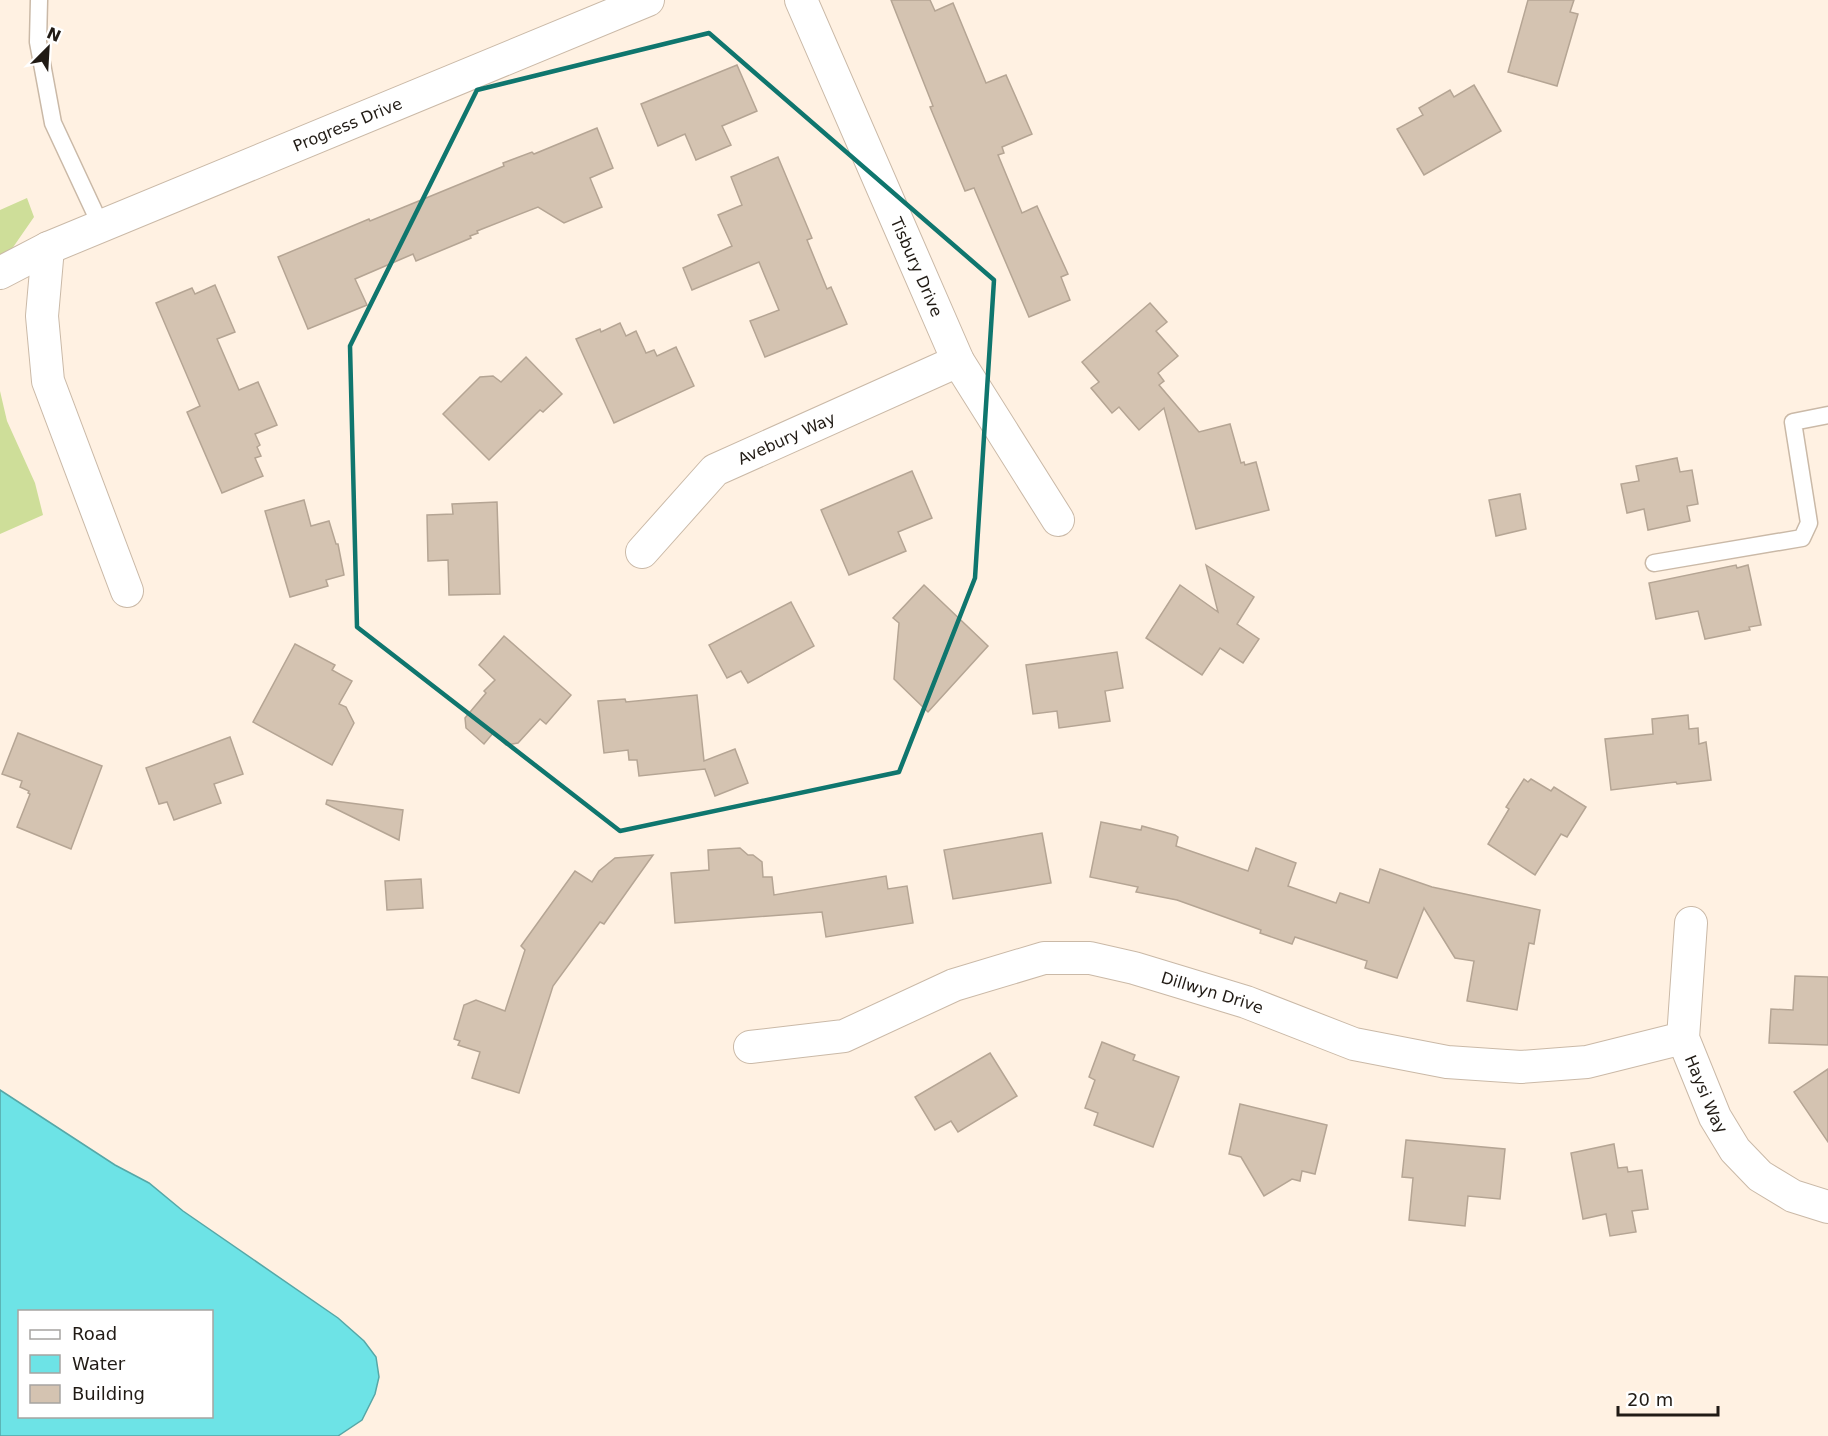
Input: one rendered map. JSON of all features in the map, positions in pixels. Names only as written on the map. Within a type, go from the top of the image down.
[{"type":"street","name":"Progress Drive","points":[[0,273],[48,248],[648,0]]},
{"type":"street","name":"Tisbury Drive","points":[[801,0],[958,362],[1058,520]]},
{"type":"street","points":[[48,248],[42,316],[48,381],[127,591]]},
{"type":"street","name":"Avebury Way","points":[[642,552],[715,470],[958,362]]},
{"type":"street","name":"Haysi Way","points":[[1692,924],[1683,1038],[1715,1117],[1735,1150],[1760,1176],[1793,1196],[1828,1207]]},
{"type":"street","name":"Dillwyn Drive","points":[[750,1047],[844,1036],[954,985],[1044,958],[1090,958],[1134,968],[1246,1002],[1354,1044],[1447,1062],[1521,1067],[1587,1062],[1683,1038]]},
{"type":"lane","points":[[39,0],[38,42],[53,123],[101,226]]},
{"type":"lane","points":[[1654,563],[1802,538],[1809,523],[1793,422],[1828,415]]},
{"type":"highlighted area","points":[[709,33],[994,280],[975,578],[899,772],[620,831],[357,627],[350,346],[477,90]]},
{"type":"green space","points":[[27,198],[34,217],[7,256],[0,278],[0,210]]},
{"type":"green space","points":[[0,391],[7,421],[35,483],[43,515],[0,534]]},
{"type":"water","points":[[0,1090],[115,1165],[149,1183],[183,1211],[338,1318],[364,1341],[376,1357],[379,1377],[375,1394],[362,1420],[338,1436],[0,1436]]},
{"type":"building","points":[[891,0],[930,0],[935,11],[953,3],[986,83],[1006,75],[1032,134],[1002,147],[1004,153],[998,155],[1022,213],[1037,206],[1068,274],[1061,277],[1070,300],[1029,317],[974,188],[965,191],[930,107],[933,106]]},
{"type":"building","points":[[1528,0],[1574,0],[1570,12],[1578,14],[1557,86],[1508,72]]},
{"type":"building","points":[[737,65],[757,111],[722,126],[731,145],[696,160],[685,134],[658,146],[641,104]]},
{"type":"building","points":[[1474,85],[1501,131],[1424,175],[1397,129],[1423,115],[1419,108],[1450,90],[1454,97]]},
{"type":"building","points":[[597,128],[613,168],[590,178],[602,207],[564,223],[538,207],[477,231],[478,233],[470,236],[471,238],[416,261],[413,254],[355,279],[367,305],[308,329],[278,257],[504,166],[503,163],[532,152],[534,154]]},
{"type":"building","points":[[778,157],[812,238],[807,240],[827,289],[831,287],[847,324],[765,357],[750,321],[779,310],[759,262],[692,290],[683,268],[732,246],[718,215],[742,205],[731,177]]},
{"type":"building","points":[[215,285],[235,332],[217,339],[239,390],[258,382],[277,425],[255,434],[260,445],[257,447],[261,456],[255,458],[263,476],[222,493],[187,412],[200,406],[156,303],[192,288],[195,294]]},
{"type":"building","points":[[1150,303],[1167,322],[1156,331],[1178,356],[1158,373],[1164,381],[1159,385],[1199,432],[1230,424],[1241,463],[1244,462],[1245,465],[1256,462],[1269,510],[1196,529],[1164,408],[1139,430],[1119,407],[1112,413],[1091,388],[1099,382],[1082,362]]},
{"type":"building","points":[[620,323],[626,336],[636,331],[646,353],[654,350],[657,356],[676,347],[694,386],[614,423],[576,339],[600,329],[601,332]]},
{"type":"building","points":[[526,357],[562,394],[543,412],[540,410],[489,460],[443,414],[480,377],[493,376],[501,382]]},
{"type":"building","points":[[1677,458],[1680,472],[1692,470],[1698,504],[1687,506],[1690,521],[1648,530],[1644,509],[1627,513],[1621,484],[1639,481],[1636,466]]},
{"type":"building","points":[[912,471],[932,518],[898,532],[906,551],[849,575],[821,510]]},
{"type":"building","points":[[1520,494],[1526,529],[1496,536],[1489,500]]},
{"type":"building","points":[[304,500],[311,526],[329,521],[336,544],[338,544],[344,575],[326,580],[328,586],[290,597],[265,511]]},
{"type":"building","points":[[497,502],[500,594],[449,595],[448,560],[428,561],[427,515],[453,514],[452,504]]},
{"type":"building","points":[[1206,565],[1254,597],[1237,624],[1259,639],[1243,663],[1220,648],[1202,675],[1146,638],[1180,585],[1218,612]]},
{"type":"building","points":[[1736,565],[1737,568],[1748,565],[1761,625],[1749,627],[1750,630],[1705,639],[1698,611],[1656,619],[1649,583]]},
{"type":"building","points":[[924,585],[988,646],[928,712],[894,679],[899,623],[893,618]]},
{"type":"building","points":[[791,602],[814,646],[748,683],[741,671],[727,678],[709,645]]},
{"type":"building","points":[[504,636],[571,695],[546,724],[540,719],[518,743],[506,745],[493,733],[484,744],[466,728],[465,718],[486,693],[484,691],[495,680],[479,665]]},
{"type":"building","points":[[295,644],[335,665],[332,670],[352,681],[339,704],[346,707],[354,723],[332,765],[253,722]]},
{"type":"building","points":[[1117,652],[1123,688],[1105,691],[1110,721],[1059,728],[1057,711],[1033,714],[1026,665]]},
{"type":"building","points":[[697,695],[704,761],[735,749],[748,783],[715,796],[705,769],[639,776],[637,760],[629,760],[628,750],[604,753],[598,701],[625,699],[626,702]]},
{"type":"building","points":[[1688,715],[1689,729],[1698,728],[1699,744],[1706,742],[1711,780],[1611,790],[1605,739],[1653,734],[1652,719]]},
{"type":"building","points":[[18,733],[102,766],[71,849],[17,827],[30,794],[29,791],[20,787],[22,781],[2,774]]},
{"type":"building","points":[[230,737],[243,774],[214,784],[221,803],[174,820],[167,802],[159,804],[146,768]]},
{"type":"building","points":[[1524,779],[1528,782],[1531,779],[1551,791],[1554,787],[1586,807],[1567,837],[1561,834],[1535,875],[1488,844],[1509,809],[1506,807]]},
{"type":"building","points":[[327,800],[403,810],[399,840],[326,804]]},
{"type":"building","points":[[1101,822],[1141,830],[1142,826],[1175,835],[1178,837],[1176,846],[1248,871],[1256,848],[1296,863],[1288,886],[1336,903],[1340,893],[1369,903],[1380,869],[1432,887],[1540,910],[1534,944],[1529,943],[1517,1010],[1467,1001],[1474,961],[1455,958],[1424,908],[1397,978],[1365,968],[1367,961],[1295,937],[1292,944],[1260,933],[1261,930],[1177,900],[1136,892],[1138,887],[1090,877]]},
{"type":"building","points":[[1042,833],[1051,883],[953,899],[944,850]]},
{"type":"building","points":[[740,848],[762,862],[763,877],[772,877],[774,895],[886,876],[888,889],[907,886],[913,923],[826,937],[822,912],[675,923],[671,873],[709,870],[708,850]]},
{"type":"building","points":[[653,855],[604,924],[600,922],[553,986],[519,1093],[472,1078],[480,1052],[458,1045],[460,1041],[454,1039],[464,1005],[476,1000],[505,1011],[525,950],[521,946],[575,871],[592,882],[599,871],[615,858]]},
{"type":"building","points":[[421,879],[423,908],[387,910],[385,881]]},
{"type":"building","points":[[1795,976],[1828,977],[1828,1045],[1769,1043],[1771,1009],[1793,1010]]},
{"type":"building","points":[[1102,1042],[1135,1055],[1133,1060],[1179,1077],[1153,1147],[1094,1125],[1098,1113],[1085,1108],[1095,1080],[1089,1077]]},
{"type":"building","points":[[990,1053],[1017,1096],[958,1132],[951,1121],[935,1130],[915,1097]]},
{"type":"building","points":[[1828,1069],[1828,1142],[1794,1092]]},
{"type":"building","points":[[1240,1104],[1327,1125],[1315,1174],[1302,1171],[1300,1181],[1292,1179],[1264,1196],[1241,1157],[1229,1154]]},
{"type":"building","points":[[1406,1140],[1505,1149],[1500,1199],[1468,1196],[1465,1226],[1409,1220],[1413,1178],[1402,1177]]},
{"type":"building","points":[[1614,1144],[1618,1168],[1627,1167],[1628,1172],[1642,1170],[1648,1209],[1632,1211],[1636,1232],[1610,1236],[1606,1214],[1583,1219],[1571,1153]]}]
